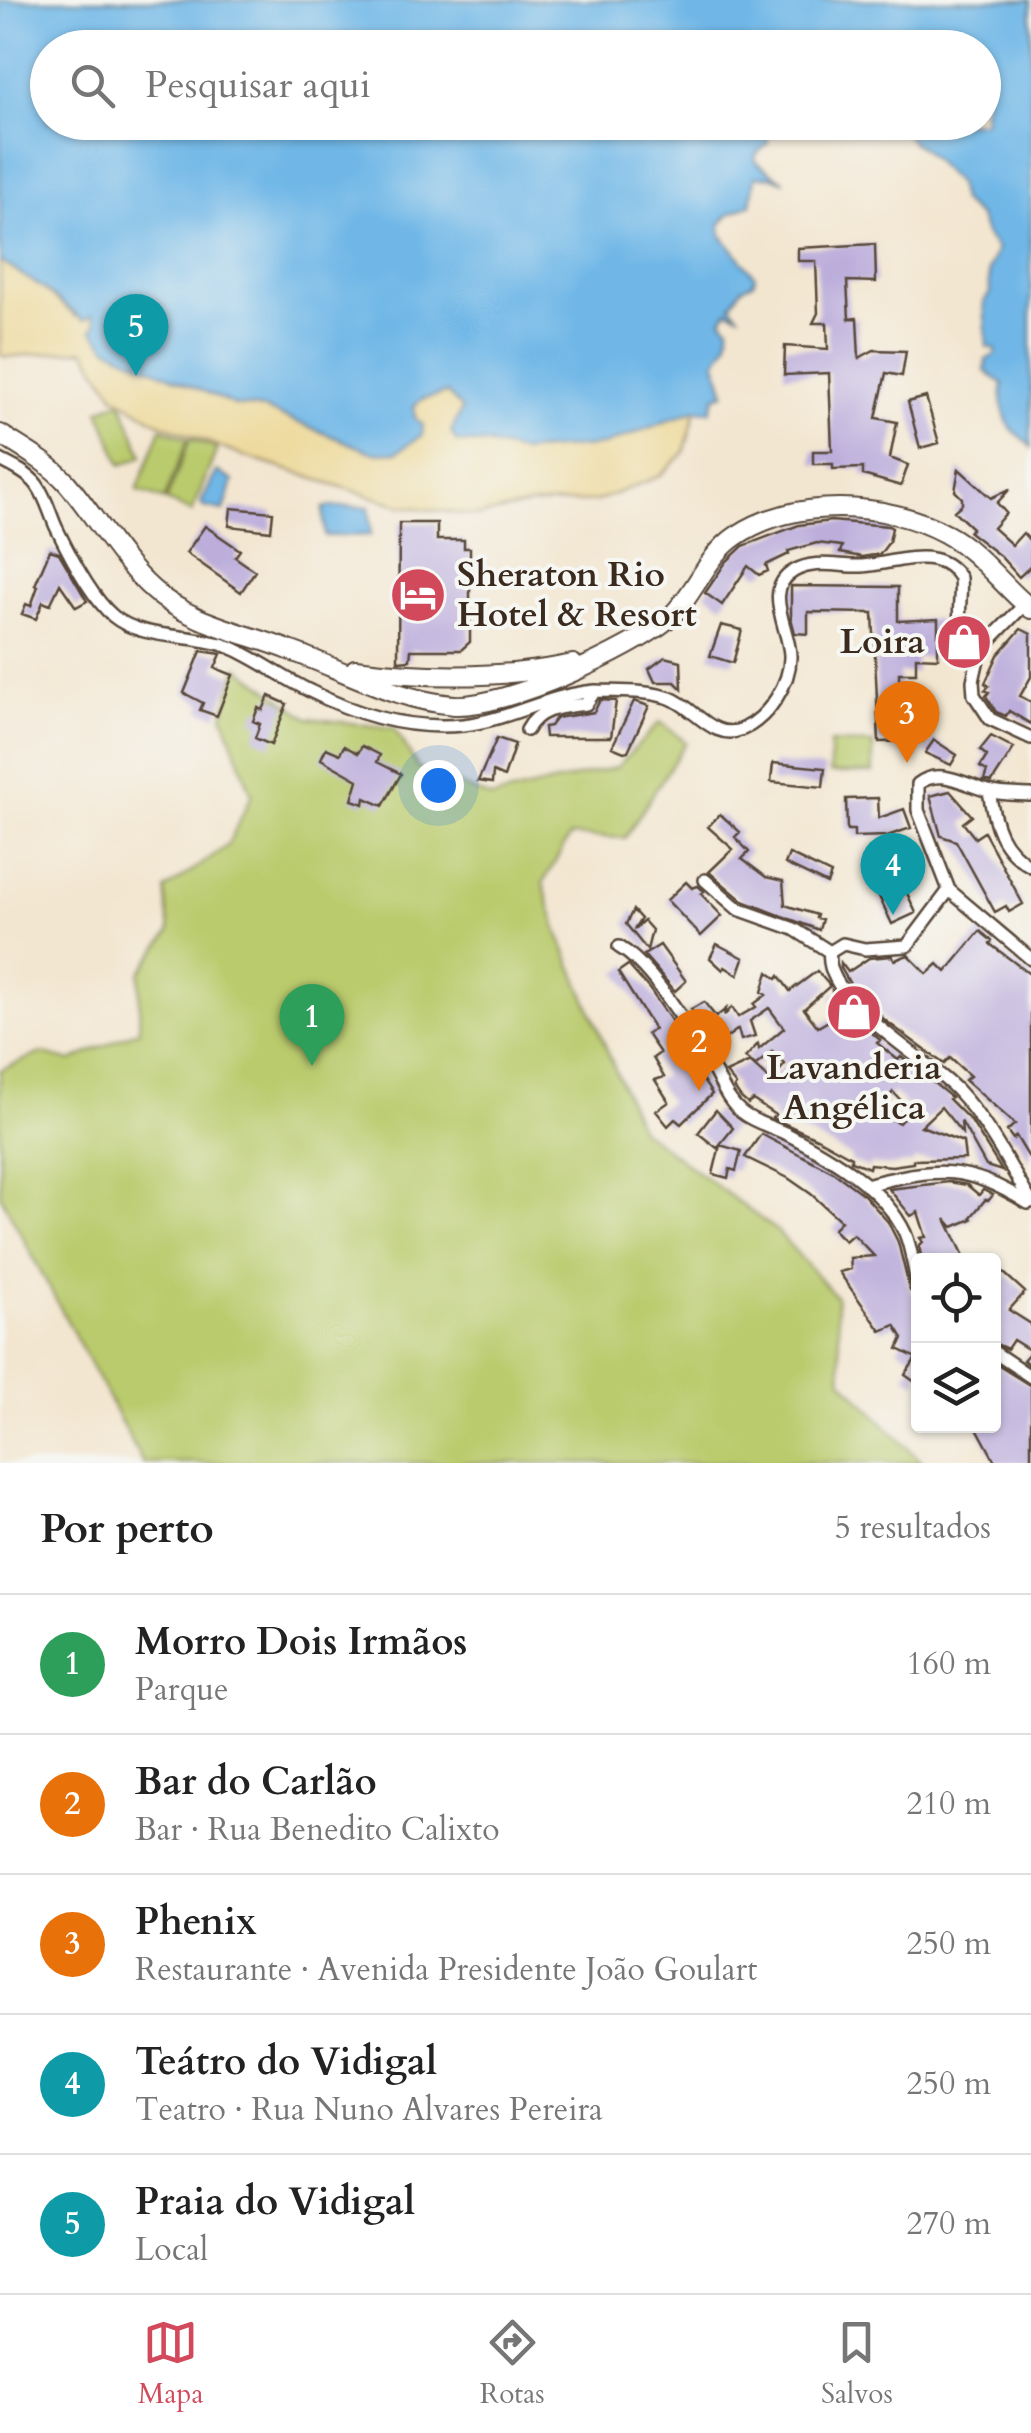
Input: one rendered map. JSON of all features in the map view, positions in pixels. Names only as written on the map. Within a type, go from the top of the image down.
[{"type":"main road","points":[[0,434],[47,464],[65,481],[122,557],[155,593],[193,614],[438,703],[472,704],[508,696],[570,673],[670,617],[734,537],[773,520],[828,509],[892,514],[937,529],[968,548],[1028,606]]},
{"type":"main road","points":[[330,666],[479,675],[539,670],[599,658]]},
{"type":"main road","points":[[479,675],[508,696]]},
{"type":"main road","points":[[438,703],[465,690],[479,675]]},
{"type":"street","points":[[0,460],[36,483],[64,543],[101,602],[116,618],[136,627],[200,638],[230,648],[310,692],[358,713],[415,726],[500,719],[558,696],[594,691],[644,693],[675,700],[720,731],[730,733],[756,722],[768,711],[787,672],[790,655],[780,613],[779,588],[793,571],[809,566],[860,566],[916,557],[948,563],[960,578],[958,607],[962,630],[980,650]]},
{"type":"street","points":[[1028,606],[980,650],[973,681],[981,709],[999,724],[1031,738]]},
{"type":"street","points":[[527,730],[541,714],[586,704],[594,691]]},
{"type":"street","points":[[1031,794],[989,792],[939,776],[930,776],[918,784],[918,810],[949,890],[1031,959]]},
{"type":"street","points":[[989,792],[995,824],[1005,847],[1031,866]]},
{"type":"street","points":[[705,880],[738,909],[794,929],[830,952]]},
{"type":"street","points":[[830,952],[843,944],[865,949],[906,946],[949,890]]},
{"type":"street","points":[[619,947],[633,955],[652,977],[742,1114],[816,1150],[866,1185],[906,1234],[911,1255]]},
{"type":"street","points":[[830,952],[831,969],[859,1009],[960,1092],[996,1143],[1031,1204]]},
{"type":"street","points":[[866,1185],[938,1171],[958,1172],[996,1184],[1031,1204]]},
{"type":"street","points":[[1001,1357],[1031,1377]]},
{"type":"green space","points":[[121,401],[143,456],[121,465],[99,410]]},
{"type":"green space","points":[[161,428],[188,439],[164,500],[137,490]]},
{"type":"green space","points":[[190,439],[217,449],[192,512],[166,501]]},
{"type":"green space","points":[[238,667],[308,718],[394,728],[418,768],[491,798],[617,767],[660,722],[686,742],[625,838],[570,836],[543,883],[559,935],[640,1129],[777,1231],[836,1297],[842,1380],[922,1463],[143,1463],[0,1195],[0,1070],[41,1053],[71,1061],[139,1030],[140,973],[170,932],[165,890],[227,846],[252,795],[223,715]]},
{"type":"green space","points":[[830,743],[873,744],[873,773],[830,773]]},
{"type":"sand","points":[[0,261],[43,288],[76,317],[93,314],[97,326],[92,330],[234,405],[264,409],[375,453],[397,452],[404,446],[415,418],[413,406],[422,399],[447,393],[462,409],[451,432],[456,441],[521,452],[604,445],[696,410],[684,453],[660,476],[597,501],[529,505],[479,516],[402,506],[237,454],[157,422],[115,396],[85,350],[5,357],[0,354]]},
{"type":"water","points":[[0,0],[1031,0],[1031,447],[1008,423],[1003,384],[985,371],[986,360],[996,354],[995,348],[987,347],[984,302],[990,293],[989,270],[997,249],[985,234],[979,217],[961,201],[958,185],[910,140],[1001,140],[1001,30],[30,30],[30,140],[767,140],[755,161],[785,182],[770,176],[755,177],[751,204],[729,214],[720,225],[722,236],[755,276],[731,305],[738,314],[728,310],[722,319],[729,326],[729,339],[716,362],[725,393],[716,396],[710,411],[695,410],[604,445],[520,452],[457,442],[451,432],[462,409],[447,393],[422,399],[414,406],[415,418],[423,425],[422,435],[397,452],[374,453],[264,409],[234,405],[122,355],[107,347],[92,330],[96,326],[93,315],[83,320],[0,261]]},
{"type":"water","points":[[217,471],[233,481],[224,511],[203,507],[201,503]]},
{"type":"water","points":[[326,507],[369,507],[371,535],[325,536]]},
{"type":"building","points":[[875,244],[876,282],[847,281],[849,319],[857,318],[859,358],[874,350],[906,351],[902,376],[886,373],[876,418],[897,422],[890,458],[908,465],[901,486],[863,475],[863,468],[833,469],[833,464],[813,464],[813,451],[832,451],[829,373],[784,375],[785,346],[828,349],[827,323],[813,323],[818,313],[816,261],[798,261],[798,248]]},
{"type":"building","points":[[926,397],[939,443],[920,448],[908,402]]},
{"type":"building","points":[[959,469],[991,498],[1010,489],[997,503],[1006,513],[993,528],[1012,545],[1023,533],[1031,542],[1031,566],[1019,577],[969,532],[972,528],[954,511],[962,504],[955,491]]},
{"type":"building","points":[[231,508],[273,512],[271,531],[229,526]]},
{"type":"building","points":[[831,521],[888,526],[892,528],[889,542],[880,554],[862,557],[840,553],[842,546],[817,543],[788,551],[789,554],[766,565],[768,571],[759,575],[748,566],[722,605],[705,593],[726,562],[743,546],[799,525]]},
{"type":"building","points":[[399,523],[437,523],[437,540],[464,540],[464,548],[470,548],[470,642],[461,650],[411,650],[410,660],[398,661]]},
{"type":"building","points":[[205,526],[240,550],[235,557],[255,571],[241,592],[186,553]]},
{"type":"building","points":[[50,550],[59,553],[87,601],[76,607],[60,584],[50,605],[43,602],[36,619],[22,614],[26,604],[31,606]]},
{"type":"building","points":[[791,586],[898,587],[898,621],[938,619],[938,658],[916,657],[916,673],[899,673],[900,717],[923,717],[923,741],[879,742],[873,613],[808,612],[808,634],[795,633]]},
{"type":"building","points":[[721,625],[742,630],[733,663],[710,656]]},
{"type":"building","points":[[1021,629],[1031,634],[1031,677],[1020,696],[1031,702],[1031,724],[1009,711],[1006,716],[996,712],[985,690],[998,655]]},
{"type":"building","points":[[201,651],[221,654],[215,668],[233,675],[217,716],[200,710],[203,703],[184,693]]},
{"type":"building","points":[[665,657],[681,661],[682,689],[675,682],[655,682],[649,669]]},
{"type":"building","points":[[269,696],[287,704],[271,745],[255,738],[260,724],[253,721]]},
{"type":"building","points":[[600,700],[616,701],[611,737],[545,737],[544,727],[556,718],[594,712]]},
{"type":"building","points":[[634,701],[649,706],[628,751],[624,752],[612,747]]},
{"type":"building","points":[[991,736],[1014,748],[992,782],[984,780],[987,771],[980,767],[987,756],[980,750]]},
{"type":"building","points":[[497,738],[515,744],[504,777],[493,772],[492,783],[478,781]]},
{"type":"building","points":[[934,740],[957,755],[951,765],[925,753]]},
{"type":"building","points":[[344,746],[358,753],[362,746],[380,755],[377,762],[401,774],[383,806],[365,798],[364,804],[352,800],[358,780],[321,759],[326,748],[340,754]]},
{"type":"building","points":[[773,763],[825,768],[823,787],[771,782]]},
{"type":"building","points":[[950,791],[972,816],[963,823],[975,838],[984,832],[1023,904],[1009,912],[1006,906],[995,912],[956,841],[941,836],[930,796]]},
{"type":"building","points":[[878,798],[879,818],[904,809],[911,828],[887,836],[854,837],[854,830],[847,830],[846,799]]},
{"type":"building","points":[[720,814],[740,832],[735,837],[749,852],[742,859],[766,877],[783,881],[785,905],[817,915],[822,919],[819,930],[743,901],[709,872],[733,849],[708,827]]},
{"type":"building","points":[[887,849],[916,913],[892,924],[864,864]]},
{"type":"building","points":[[789,854],[831,874],[827,884],[785,864]]},
{"type":"building","points":[[686,882],[704,891],[701,894],[722,916],[701,936],[667,900]]},
{"type":"building","points":[[633,910],[641,919],[634,930],[644,921],[652,930],[647,950],[626,924]]},
{"type":"building","points":[[980,931],[992,941],[990,944],[1031,975],[1031,1161],[1016,1136],[1013,1139],[1007,1131],[1015,1124],[965,1080],[970,1076],[950,1058],[944,1064],[886,1021],[850,984],[841,968],[841,963],[848,972],[869,958],[892,956],[895,960],[908,955],[927,974],[938,964],[946,972]]},
{"type":"building","points":[[717,944],[744,958],[738,975],[725,967],[723,970],[710,958]]},
{"type":"building","points":[[660,945],[686,981],[675,991],[644,955]]},
{"type":"building","points":[[628,965],[682,1036],[678,1039],[692,1061],[696,1058],[705,1073],[700,1076],[712,1094],[681,1124],[675,1119],[668,1126],[656,1111],[669,1102],[655,1080],[664,1077],[653,1058],[660,1053],[647,1034],[654,1029],[618,972]]},
{"type":"building","points":[[817,971],[830,986],[804,1009],[818,1027],[842,1013],[833,1002],[832,991],[880,1040],[877,1043],[951,1097],[1002,1171],[986,1166],[961,1121],[962,1133],[941,1107],[921,1126],[963,1142],[965,1159],[913,1160],[892,1166],[870,1164],[869,1168],[772,1118],[775,1115],[753,1100],[748,1104],[726,1073],[750,1062],[771,1081],[785,1064],[772,1052],[756,1065],[745,1058],[758,1044],[759,1049],[784,1028],[769,1008],[750,1021],[755,1036],[741,1040],[738,1029],[714,1047],[691,1009],[704,1002],[716,1017],[726,1009],[724,1016],[732,1007],[738,1017],[756,1007],[754,1004],[766,995],[762,992],[768,972],[777,979],[779,976],[790,991]],"holes":[[[893,1092],[910,1110],[899,1123],[878,1112]]]},
{"type":"building","points":[[716,1110],[733,1128],[717,1148],[698,1133]]},
{"type":"building","points":[[761,1134],[833,1172],[864,1195],[888,1222],[898,1242],[911,1292],[911,1356],[898,1349],[903,1338],[895,1325],[881,1331],[839,1272],[851,1269],[850,1258],[874,1256],[853,1234],[845,1241],[833,1229],[841,1221],[811,1194],[745,1157]]},
{"type":"building","points":[[720,1145],[741,1151],[736,1171],[730,1169],[728,1178],[713,1174]]},
{"type":"building","points":[[949,1182],[967,1185],[979,1195],[983,1190],[993,1195],[972,1219],[953,1227],[946,1219],[963,1253],[920,1253],[920,1238],[926,1237],[918,1212],[911,1216],[889,1189]]},
{"type":"building","points":[[1001,1270],[1025,1292],[1009,1310],[1031,1324],[1031,1351],[1013,1340],[1007,1349],[1001,1346]]},
{"type":"building","points":[[1001,1367],[1031,1386],[1031,1463],[996,1463],[980,1433],[1001,1433]]},
{"type":"place","name":"Praia do Vidigal","points":[[136,376]]},
{"type":"place","name":"Sheraton Rio Hotel & Resort","points":[[418,595]]},
{"type":"place","name":"Loira","points":[[964,642]]},
{"type":"place","name":"Phenix","points":[[907,763]]},
{"type":"place","name":"Teátro do Vidigal","points":[[893,915]]},
{"type":"place","name":"Lavanderia Angélica","points":[[854,1012]]},
{"type":"place","name":"Morro Dois Irmãos","points":[[312,1066]]},
{"type":"place","name":"Bar do Carlão","points":[[699,1091]]}]
